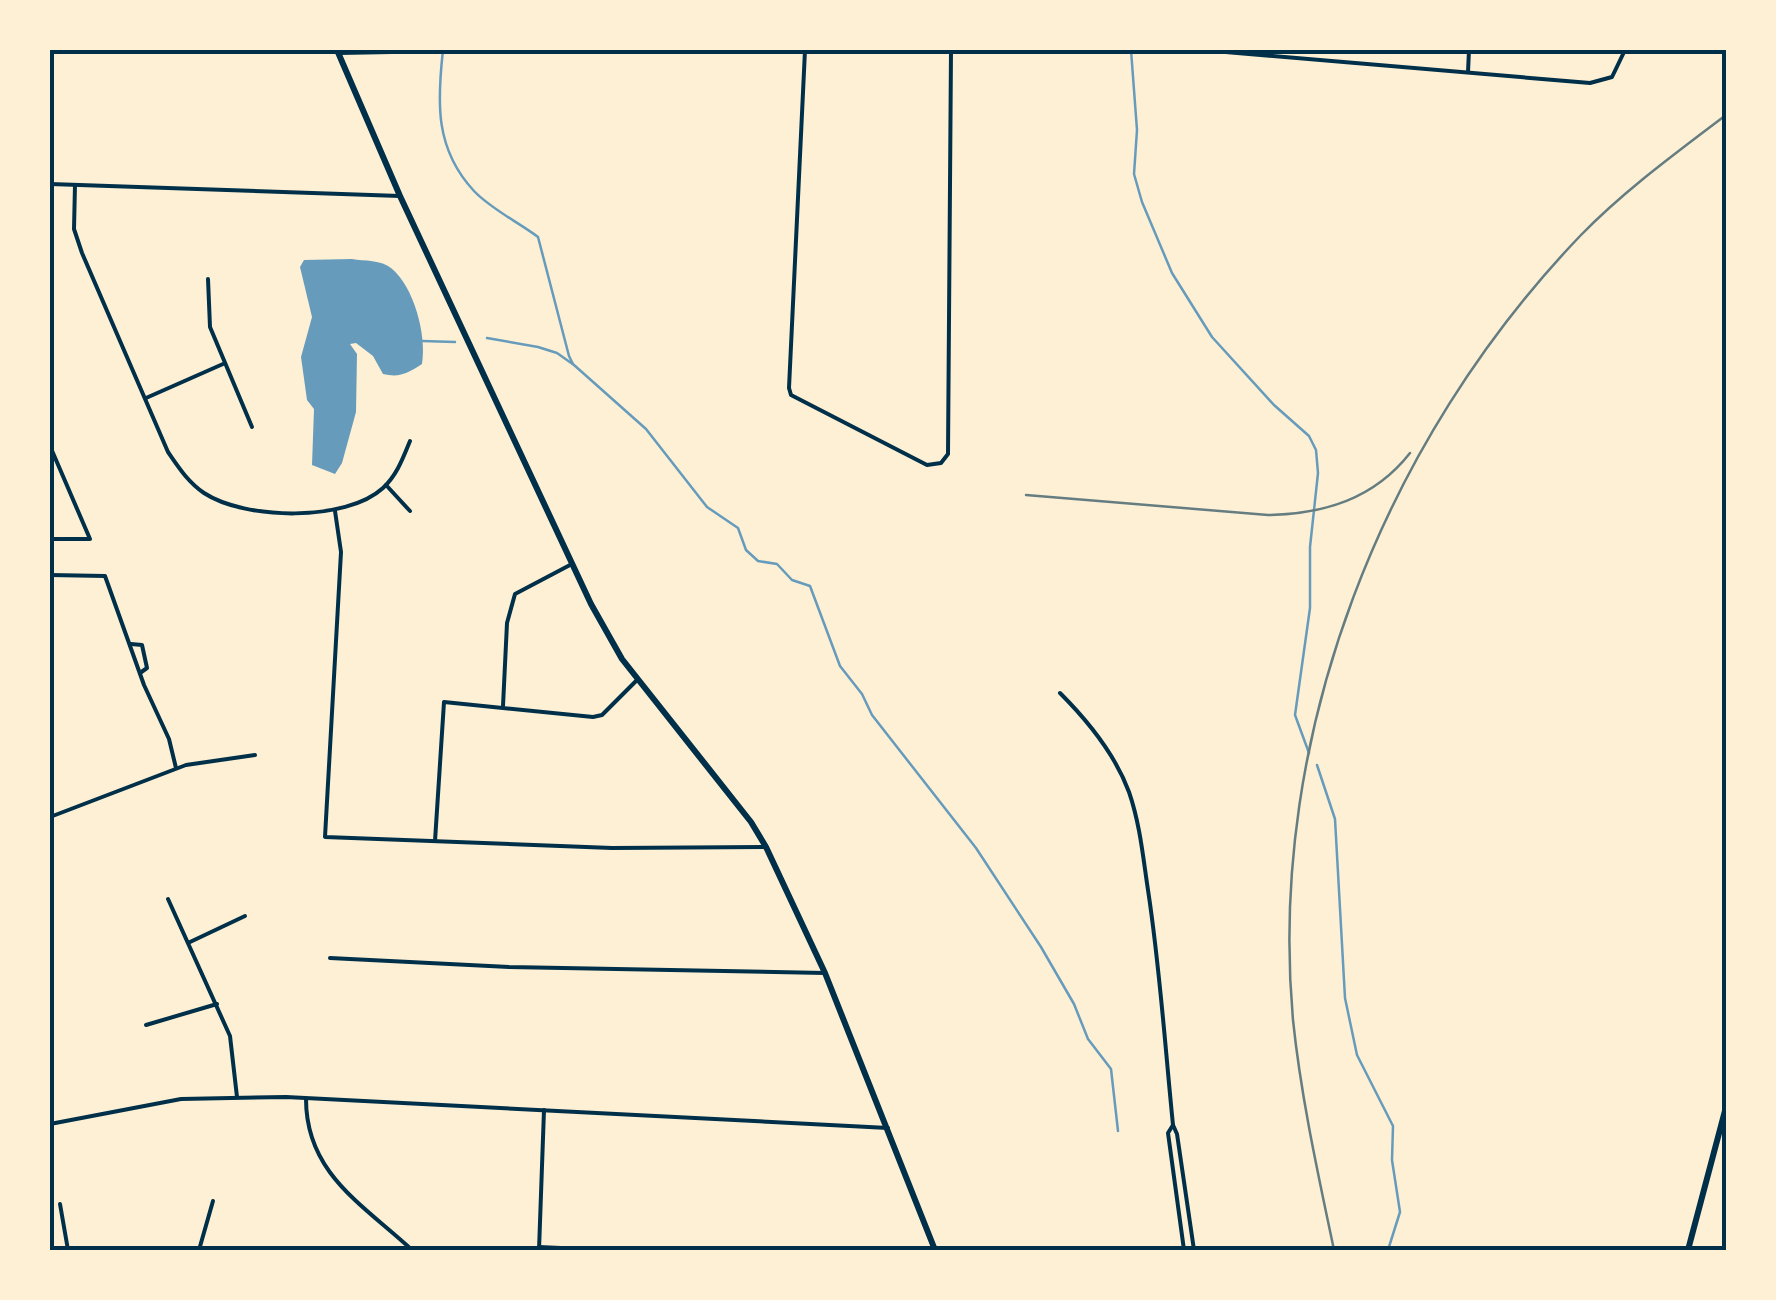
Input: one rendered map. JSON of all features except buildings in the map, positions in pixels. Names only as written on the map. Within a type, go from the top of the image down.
[{"type":"main road","points":[[338,51],[400,196],[591,604],[638,679],[751,822],[766,847],[825,973],[935,1250]]},
{"type":"main road","points":[[1688,1250],[1726,1107]]},
{"type":"street","points":[[338,51],[498,50]]},
{"type":"street","points":[[805,50],[791,395],[927,465],[941,463],[948,454],[951,50]]},
{"type":"street","points":[[1202,50],[1590,83],[1612,77],[1625,50]]},
{"type":"street","points":[[1468,72],[1469,50]]},
{"type":"street","points":[[50,184],[400,196]]},
{"type":"street","points":[[76,185],[74,229],[168,452],[186,479],[206,495],[255,510],[334,511],[358,503],[386,485],[410,441]]},
{"type":"street","points":[[208,278],[210,328],[252,426]]},
{"type":"street","points":[[146,398],[224,363]]},
{"type":"street","points":[[50,446],[90,539],[50,538]]},
{"type":"street","points":[[386,485],[410,512]]},
{"type":"street","points":[[334,511],[340,552],[325,837],[612,848],[766,847]]},
{"type":"street","points":[[503,706],[507,623],[515,594],[573,564]]},
{"type":"street","points":[[50,575],[105,576],[140,673],[169,738],[176,768]]},
{"type":"street","points":[[130,644],[142,644],[148,660],[147,668],[140,673]]},
{"type":"street","points":[[434,841],[444,702],[602,716],[638,679]]},
{"type":"street","points":[[1060,693],[1107,750],[1133,806],[1161,988],[1172,1125],[1178,1134],[1194,1250]]},
{"type":"street","points":[[50,817],[176,768],[256,755]]},
{"type":"street","points":[[168,899],[230,1036],[237,1097]]},
{"type":"street","points":[[190,942],[245,916]]},
{"type":"street","points":[[330,958],[509,967],[825,973]]},
{"type":"street","points":[[146,1025],[217,1004]]},
{"type":"street","points":[[50,1124],[181,1100],[237,1097],[888,1128]]},
{"type":"street","points":[[306,1099],[306,1124],[321,1164],[412,1250]]},
{"type":"street","points":[[544,1110],[539,1249],[604,1250]]},
{"type":"street","points":[[1172,1125],[1168,1133],[1184,1250]]},
{"type":"street","points":[[199,1250],[212,1201]]},
{"type":"street","points":[[60,1204],[68,1250]]},
{"type":"water","points":[[352,259],[383,264],[399,276],[417,312],[423,353],[422,364],[404,374],[389,375],[383,374],[373,356],[356,343],[350,344],[357,354],[356,412],[342,463],[335,474],[312,465],[314,409],[307,400],[301,357],[312,317],[300,267],[304,260]]},
{"type":"waterway","points":[[443,50],[440,107],[452,159],[481,198],[538,237],[573,364]]},
{"type":"waterway","points":[[1131,50],[1137,130],[1134,174],[1172,273],[1212,337],[1274,405],[1309,436],[1316,450],[1310,608],[1295,715],[1309,753]]},
{"type":"waterway","points":[[487,338],[538,347],[557,353],[574,365],[646,429],[707,507],[738,528],[746,550],[758,561],[777,564],[792,580],[810,586],[840,666],[862,694],[872,715],[976,848],[1041,947],[1074,1004],[1088,1039],[1111,1069],[1118,1131]]},
{"type":"waterway","points":[[422,341],[455,342]]},
{"type":"waterway","points":[[1317,765],[1335,819],[1345,998],[1357,1055],[1393,1126],[1392,1160],[1400,1212],[1388,1250]]},
{"type":"railway","points":[[1334,1250],[1296,1049],[1290,913],[1299,806],[1321,700],[1353,597],[1396,498],[1449,404],[1511,316],[1598,218],[1726,115]]},
{"type":"railway","points":[[1026,495],[1289,514],[1328,507],[1364,493],[1410,453]]}]
